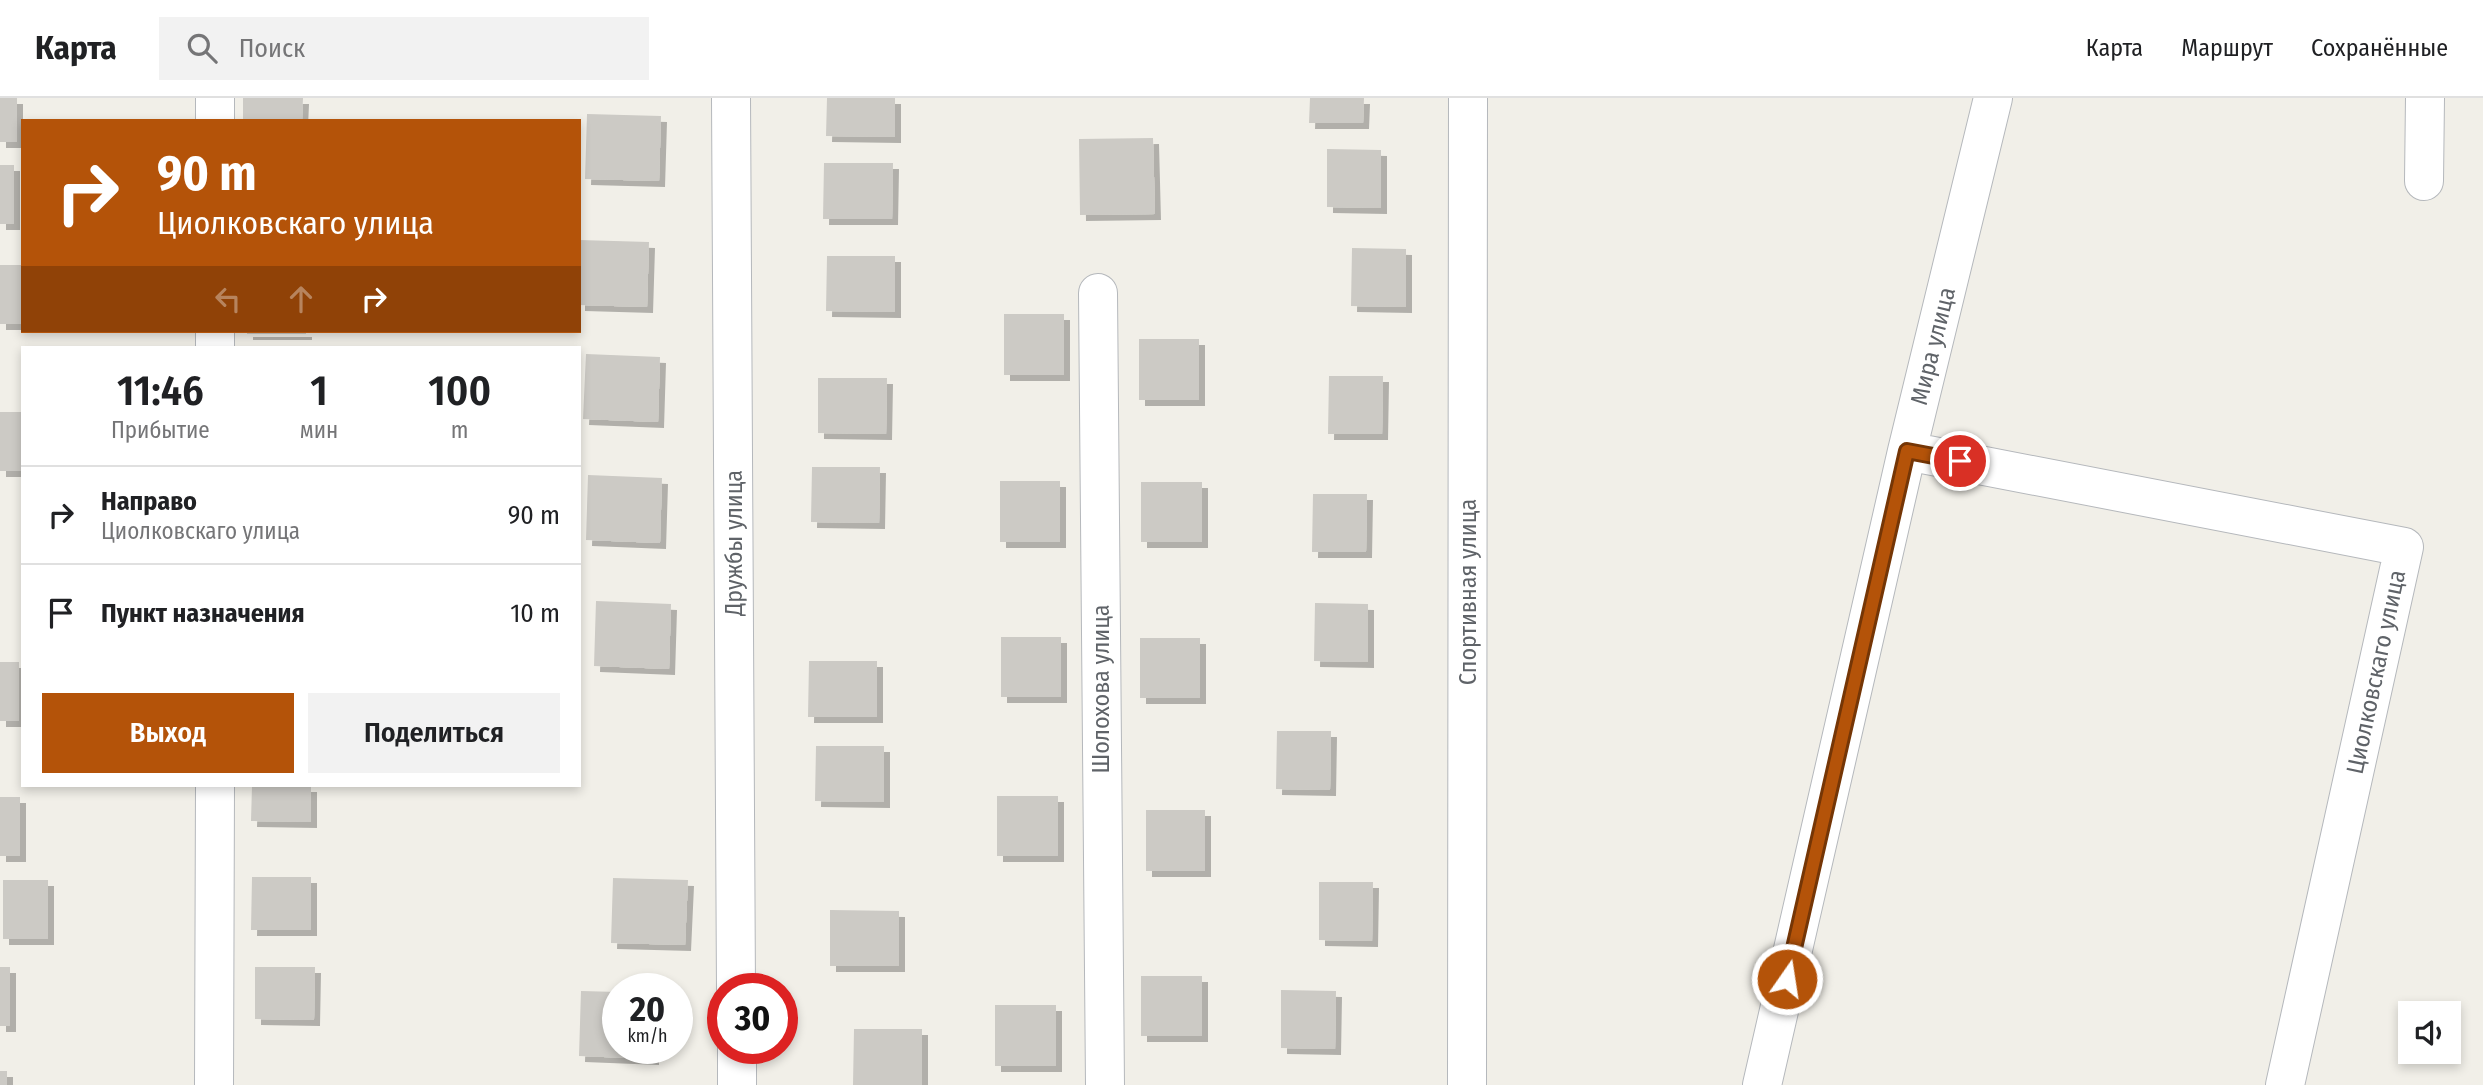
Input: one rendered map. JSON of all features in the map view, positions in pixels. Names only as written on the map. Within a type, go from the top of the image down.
[{"type":"street","points":[[215,98],[215,119]]},
{"type":"street","name":"Дружбы улица","points":[[731,98],[736,973]]},
{"type":"street","name":"Спортивная улица","points":[[1467,1085],[1468,98]]},
{"type":"street","name":"Мира улица","points":[[1762,1085],[1907,451],[1993,98]]},
{"type":"street","points":[[2424,181],[2425,98]]},
{"type":"street","name":"Шолохова улица","points":[[1098,293],[1105,1085]]},
{"type":"street","name":"Циолковскаго улица","points":[[1907,451],[2404,547],[2286,1085]]},
{"type":"street","points":[[215,787],[215,1085]]},
{"type":"street","points":[[737,1064],[737,1085]]},
{"type":"building","points":[[0,98],[17,98],[17,142],[0,142]]},
{"type":"building","points":[[243,98],[303,98],[302,119],[243,119]]},
{"type":"building","points":[[827,98],[895,98],[895,137],[826,136]]},
{"type":"building","points":[[1310,98],[1364,98],[1363,123],[1309,123]]},
{"type":"building","points":[[587,114],[661,116],[659,181],[585,179]]},
{"type":"building","points":[[1153,138],[1155,214],[1080,215],[1079,139]]},
{"type":"building","points":[[1327,149],[1381,150],[1381,208],[1327,207]]},
{"type":"building","points":[[824,163],[893,163],[892,219],[823,219]]},
{"type":"building","points":[[0,165],[14,165],[14,224],[0,224]]},
{"type":"building","points":[[581,240],[649,242],[647,307],[581,305]]},
{"type":"building","points":[[1352,248],[1406,249],[1406,307],[1351,306]]},
{"type":"building","points":[[827,256],[895,256],[895,312],[826,311]]},
{"type":"building","points":[[0,265],[21,265],[21,324],[0,324]]},
{"type":"building","points":[[1004,314],[1064,314],[1064,375],[1004,375]]},
{"type":"building","points":[[247,333],[306,333],[306,334]]},
{"type":"building","points":[[1139,339],[1199,339],[1199,400],[1139,400]]},
{"type":"building","points":[[586,354],[660,357],[658,422],[583,419]]},
{"type":"building","points":[[1329,376],[1383,376],[1382,434],[1328,434]]},
{"type":"building","points":[[818,378],[887,378],[886,434],[818,433]]},
{"type":"building","points":[[0,412],[21,412],[21,471],[0,471]]},
{"type":"building","points":[[812,467],[880,467],[879,523],[811,522]]},
{"type":"building","points":[[588,475],[662,478],[660,543],[586,540]]},
{"type":"building","points":[[1000,481],[1060,481],[1060,542],[1000,542]]},
{"type":"building","points":[[1141,482],[1202,482],[1202,542],[1141,542]]},
{"type":"building","points":[[1313,494],[1367,494],[1366,552],[1312,552]]},
{"type":"building","points":[[596,601],[671,604],[669,669],[594,666]]},
{"type":"building","points":[[1315,603],[1368,604],[1368,662],[1314,661]]},
{"type":"building","points":[[1001,637],[1061,637],[1061,697],[1001,697]]},
{"type":"building","points":[[1140,638],[1200,638],[1200,698],[1140,698]]},
{"type":"building","points":[[809,661],[877,661],[877,717],[808,717]]},
{"type":"building","points":[[0,662],[19,662],[19,721],[0,721]]},
{"type":"building","points":[[1277,731],[1331,731],[1330,790],[1276,789]]},
{"type":"building","points":[[816,746],[884,746],[884,802],[815,801]]},
{"type":"building","points":[[252,787],[311,787],[311,822],[251,821]]},
{"type":"building","points":[[997,796],[1058,796],[1058,856],[997,856]]},
{"type":"building","points":[[0,797],[20,797],[20,856],[0,856]]},
{"type":"building","points":[[1146,810],[1205,810],[1205,871],[1146,871]]},
{"type":"building","points":[[252,877],[311,877],[311,930],[251,930]]},
{"type":"building","points":[[613,878],[688,880],[685,945],[611,943]]},
{"type":"building","points":[[3,880],[48,880],[48,939],[3,939]]},
{"type":"building","points":[[1319,882],[1373,882],[1372,941],[1319,940]]},
{"type":"building","points":[[830,910],[899,911],[899,966],[830,966]]},
{"type":"building","points":[[0,967],[10,967],[10,1026],[0,1026]]},
{"type":"building","points":[[255,967],[315,967],[314,1020],[255,1019]]},
{"type":"building","points":[[1141,976],[1202,976],[1202,1036],[1141,1036]]},
{"type":"building","points":[[1281,990],[1336,991],[1335,1049],[1281,1048]]},
{"type":"building","points":[[581,991],[602,992],[602,1057],[579,1056]]},
{"type":"building","points":[[995,1005],[1056,1005],[1056,1066],[995,1066]]},
{"type":"building","points":[[854,1029],[922,1029],[922,1085],[853,1085]]},
{"type":"building","points":[[0,1071],[7,1071],[7,1085],[0,1085]]},
{"type":"route","points":[[1787,979],[1907,451],[1960,461]]}]
